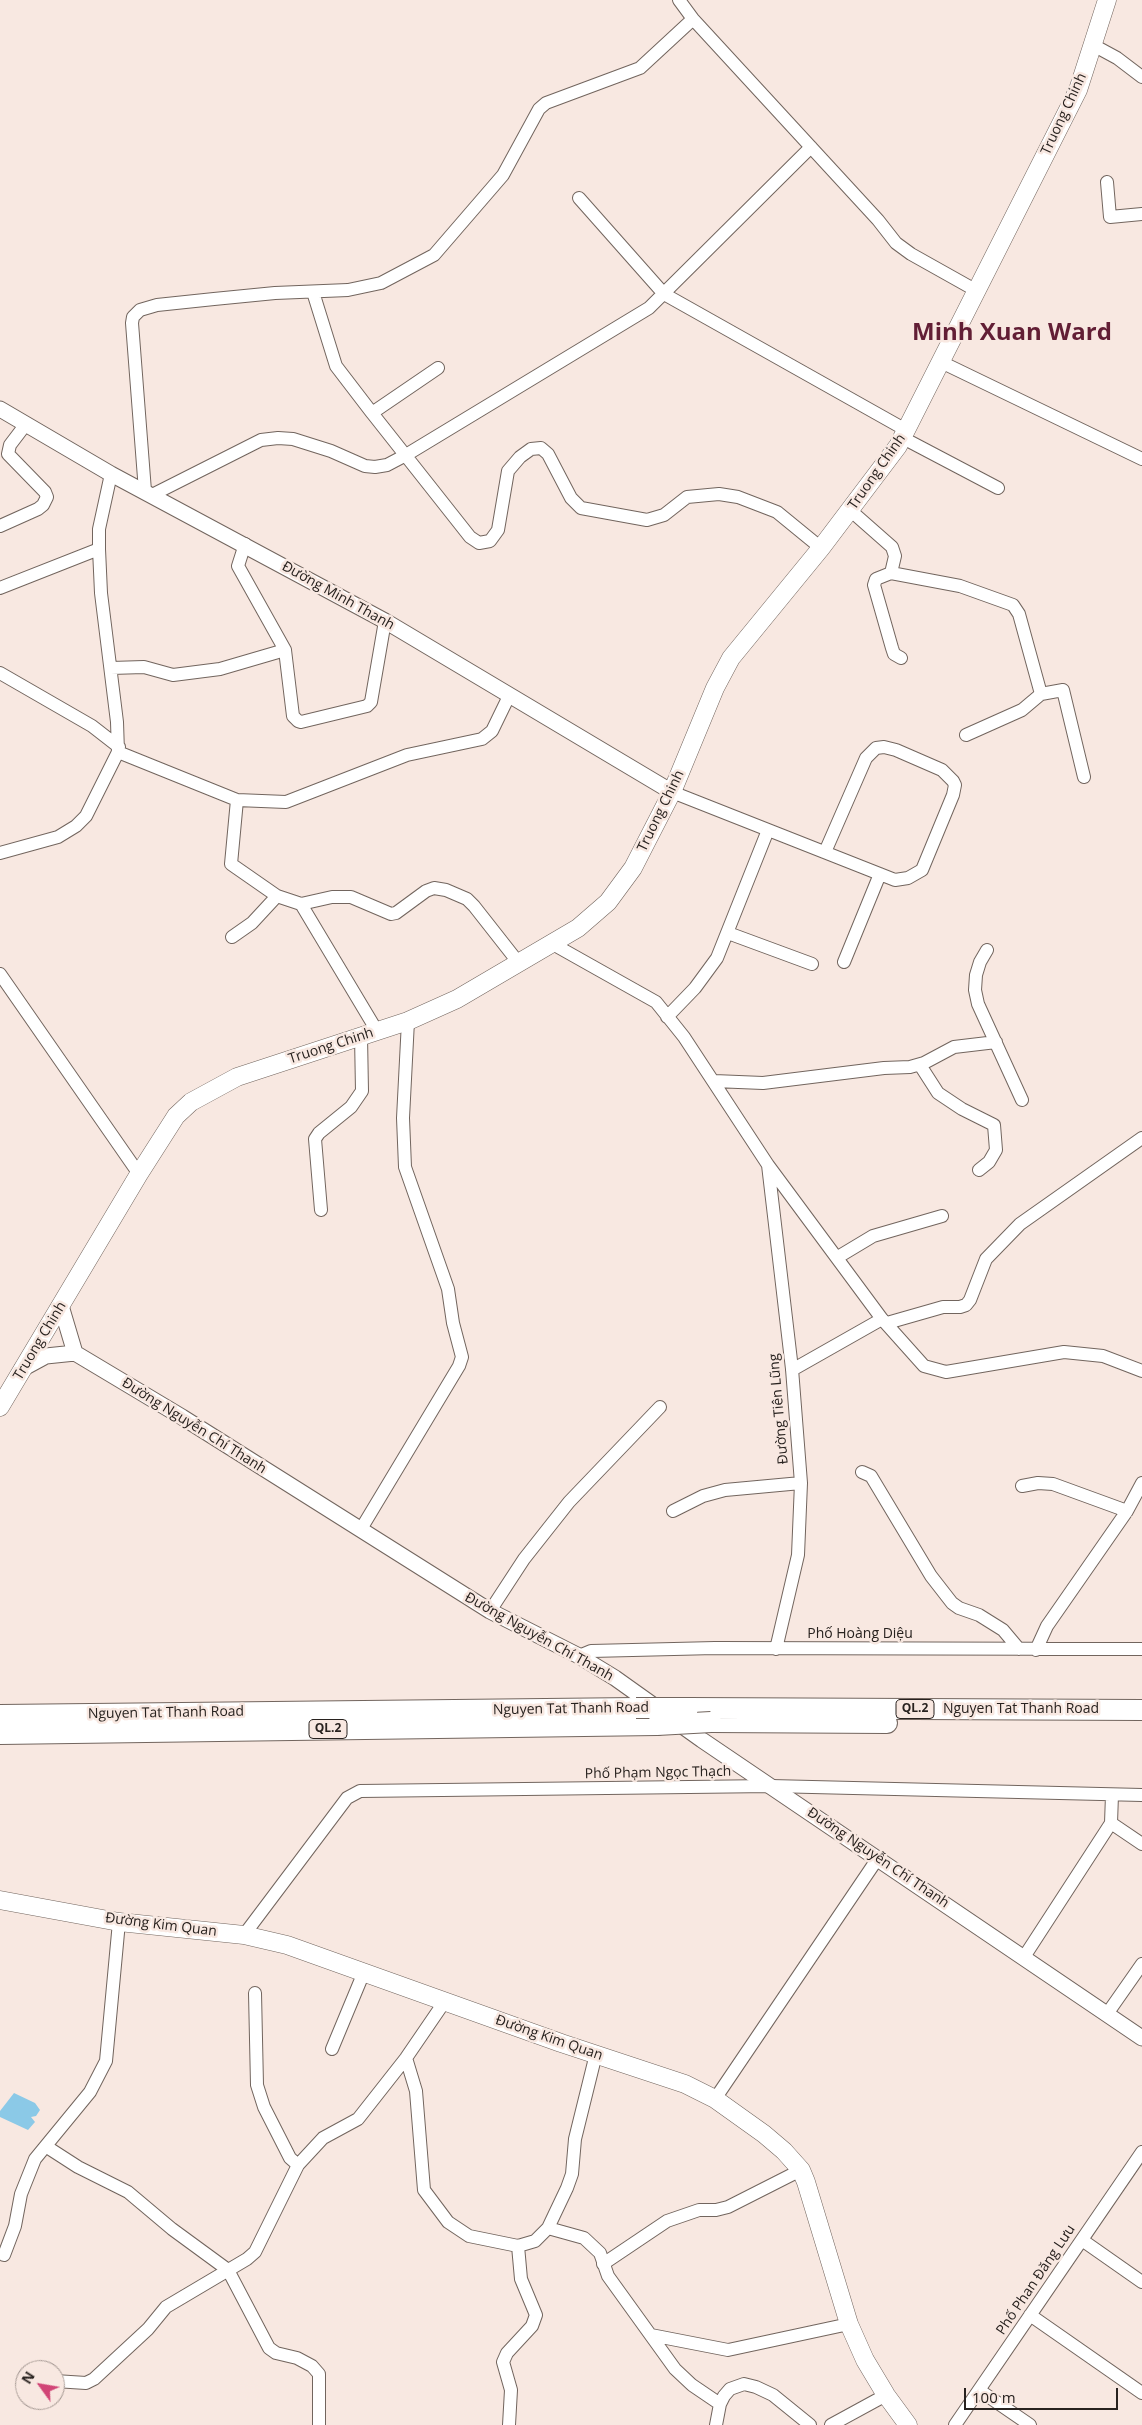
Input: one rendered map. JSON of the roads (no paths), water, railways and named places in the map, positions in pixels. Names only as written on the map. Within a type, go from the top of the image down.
[{"type":"highway","name":"Nguyen Tat Thanh Road","points":[[0,1715],[636,1708],[1142,1710]]},
{"type":"highway","name":"Nguyen Tat Thanh Road","points":[[0,1734],[657,1725],[711,1722],[1142,1723]]},
{"type":"main road","name":"Truong Chinh","points":[[0,1407],[139,1174],[176,1116],[191,1102],[237,1077],[369,1034],[457,999],[578,928],[608,902],[633,868],[672,792],[715,688],[731,658],[821,548],[904,434],[1078,90],[1107,0]]},
{"type":"main road","name":"Đường Kim Quan","points":[[0,1900],[120,1922],[244,1935],[286,1945],[686,2084],[715,2099],[764,2134],[784,2151],[801,2170],[849,2324],[865,2360],[886,2395],[908,2425]]},
{"type":"street","points":[[679,0],[693,19],[878,220],[896,243],[910,254],[977,290]]},
{"type":"street","points":[[693,19],[640,68],[546,103],[539,109],[503,175],[442,249],[434,255],[380,283],[348,290],[275,293],[190,301],[145,308],[136,314],[132,323],[148,493],[261,440],[278,438],[293,439],[331,451],[365,466],[375,468],[387,465],[629,322],[649,308],[811,147]]},
{"type":"street","points":[[1093,45],[1117,58],[1142,78]]},
{"type":"street","points":[[1107,182],[1110,217],[1142,214]]},
{"type":"street","points":[[579,198],[664,294],[998,488]]},
{"type":"street","points":[[313,292],[336,366],[470,538],[479,543],[490,541],[498,530],[502,516],[505,478],[508,471],[531,449],[541,448],[548,454],[571,498],[581,508],[647,520],[664,516],[687,497],[719,494],[738,496],[777,512],[821,548]]},
{"type":"street","points":[[941,362],[1142,458]]},
{"type":"street","points":[[372,413],[438,368]]},
{"type":"street","name":"Đường Minh Thanh","points":[[0,408],[111,474],[245,544],[385,622],[672,792]]},
{"type":"street","points":[[0,526],[38,509],[43,505],[47,497],[45,492],[8,454],[10,445],[26,424]]},
{"type":"street","points":[[0,853],[58,837],[76,826],[86,816],[119,750],[101,593],[99,549],[99,529],[111,474]]},
{"type":"street","points":[[850,510],[892,547],[895,556],[891,573]]},
{"type":"street","points":[[245,544],[238,566],[285,650],[295,719],[301,722],[367,706],[374,697],[385,622]]},
{"type":"street","points":[[0,588],[99,549]]},
{"type":"street","points":[[901,658],[894,654],[874,585],[876,580],[891,573],[960,586],[1012,606],[1019,614],[1041,694]]},
{"type":"street","points":[[111,668],[144,668],[173,676],[220,669],[285,650]]},
{"type":"street","points":[[0,673],[92,726],[119,750],[237,800],[271,802],[294,800],[407,755],[482,739],[492,731],[510,696]]},
{"type":"street","points":[[966,735],[1022,710],[1041,694],[1063,691],[1084,777]]},
{"type":"street","points":[[672,792],[895,880],[908,878],[922,870],[954,790],[953,781],[946,772],[890,747],[876,748],[866,758],[825,852]]},
{"type":"street","points":[[237,800],[232,864],[277,896],[301,904],[332,897],[351,897],[391,914],[426,891],[434,888],[446,890],[467,899],[518,962]]},
{"type":"street","points":[[667,1017],[706,974],[717,958],[768,830]]},
{"type":"street","points":[[844,962],[880,874]]},
{"type":"street","points":[[232,937],[252,923],[277,896]]},
{"type":"street","points":[[301,904],[369,1034],[362,1092],[351,1107],[319,1133],[316,1139],[321,1210]]},
{"type":"street","points":[[728,933],[812,964]]},
{"type":"street","points":[[550,943],[656,1002],[714,1081],[768,1165],[884,1321],[924,1366],[946,1372],[1064,1352],[1103,1356],[1142,1371]]},
{"type":"street","points":[[987,950],[980,962],[976,975],[975,990],[978,1004],[1022,1100]]},
{"type":"street","points":[[0,974],[139,1174]]},
{"type":"street","points":[[360,1529],[459,1366],[462,1358],[453,1323],[448,1289],[409,1181],[404,1161],[403,1118],[408,1020]]},
{"type":"street","points":[[714,1081],[763,1082],[920,1065],[954,1047],[996,1042]]},
{"type":"street","points":[[920,1065],[938,1093],[962,1109],[994,1125],[996,1150],[989,1162],[979,1170]]},
{"type":"street","points":[[792,1370],[884,1321],[943,1307],[966,1305],[973,1293],[982,1266],[1020,1224],[1142,1138]]},
{"type":"street","name":"Đường Tiên Lũng","points":[[768,1165],[792,1370],[801,1483],[798,1556],[776,1649]]},
{"type":"street","points":[[838,1257],[873,1236],[942,1216]]},
{"type":"street","points":[[22,1369],[46,1356],[75,1353],[61,1306]]},
{"type":"street","name":"Đường Nguyễn Chí Thanh","points":[[75,1353],[360,1529],[490,1612],[579,1656],[1142,2038]]},
{"type":"street","points":[[490,1612],[524,1558],[568,1502],[660,1407]]},
{"type":"street","points":[[862,1472],[871,1476],[931,1576],[952,1603],[959,1608],[979,1615],[1003,1630],[1019,1649]]},
{"type":"street","points":[[1036,1650],[1047,1626],[1127,1510],[1142,1482]]},
{"type":"street","points":[[673,1511],[703,1496],[725,1490],[801,1483]]},
{"type":"street","points":[[1022,1486],[1038,1483],[1053,1484],[1127,1510]]},
{"type":"street","name":"Phố Hoàng Diệu","points":[[579,1656],[591,1651],[776,1649],[1142,1650]]},
{"type":"street","name":"Phố Phạm Ngọc Thạch","points":[[244,1935],[347,1798],[360,1791],[771,1786],[1112,1795],[1142,1794]]},
{"type":"street","points":[[1024,1957],[1110,1823],[1112,1795]]},
{"type":"street","points":[[1110,1823],[1142,1844]]},
{"type":"street","points":[[715,2099],[878,1858]]},
{"type":"street","points":[[4,2255],[15,2226],[21,2194],[35,2159],[47,2147],[90,2092],[106,2061],[120,1922]]},
{"type":"street","points":[[1107,2014],[1142,1964]]},
{"type":"street","points":[[332,2049],[364,1972]]},
{"type":"street","points":[[255,1993],[257,2085],[264,2107],[281,2141],[290,2158],[298,2165]]},
{"type":"street","points":[[65,2382],[86,2384],[94,2379],[148,2328],[166,2307],[255,2252],[298,2165],[323,2138],[358,2119],[406,2058],[445,2001]]},
{"type":"street","points":[[406,2058],[416,2091],[424,2190],[448,2222],[469,2236],[518,2246],[535,2241],[548,2228],[572,2174],[575,2139],[596,2054]]},
{"type":"street","points":[[47,2147],[73,2164],[128,2192],[172,2229],[228,2270],[269,2348],[276,2353],[297,2358],[312,2366],[319,2374],[319,2425]]},
{"type":"street","name":"Phố Phan Đăng Lưu","points":[[955,2425],[1082,2240],[1137,2169],[1142,2152]]},
{"type":"street","points":[[604,2264],[667,2221],[700,2210],[716,2210],[728,2207],[801,2170]]},
{"type":"street","points":[[548,2228],[584,2238],[600,2253],[608,2276],[682,2377],[720,2404]]},
{"type":"street","points":[[1082,2240],[1142,2282]]},
{"type":"street","points":[[508,2425],[511,2390],[503,2362],[507,2353],[532,2326],[536,2315],[521,2278],[518,2246]]},
{"type":"street","points":[[1030,2315],[1142,2393]]},
{"type":"street","points":[[651,2335],[728,2350],[849,2324]]},
{"type":"street","points":[[716,2425],[720,2404],[730,2389],[744,2384],[773,2394],[810,2425]]},
{"type":"street","points":[[979,2390],[1030,2425]]},
{"type":"street","points":[[831,2425],[886,2395]]},
{"type":"water","points":[[14,2093],[35,2103],[40,2110],[36,2116],[31,2117],[35,2122],[28,2130],[0,2117],[0,2111]]},
{"type":"district","name":"Minh Xuan Ward","points":[[1012,333]]}]
